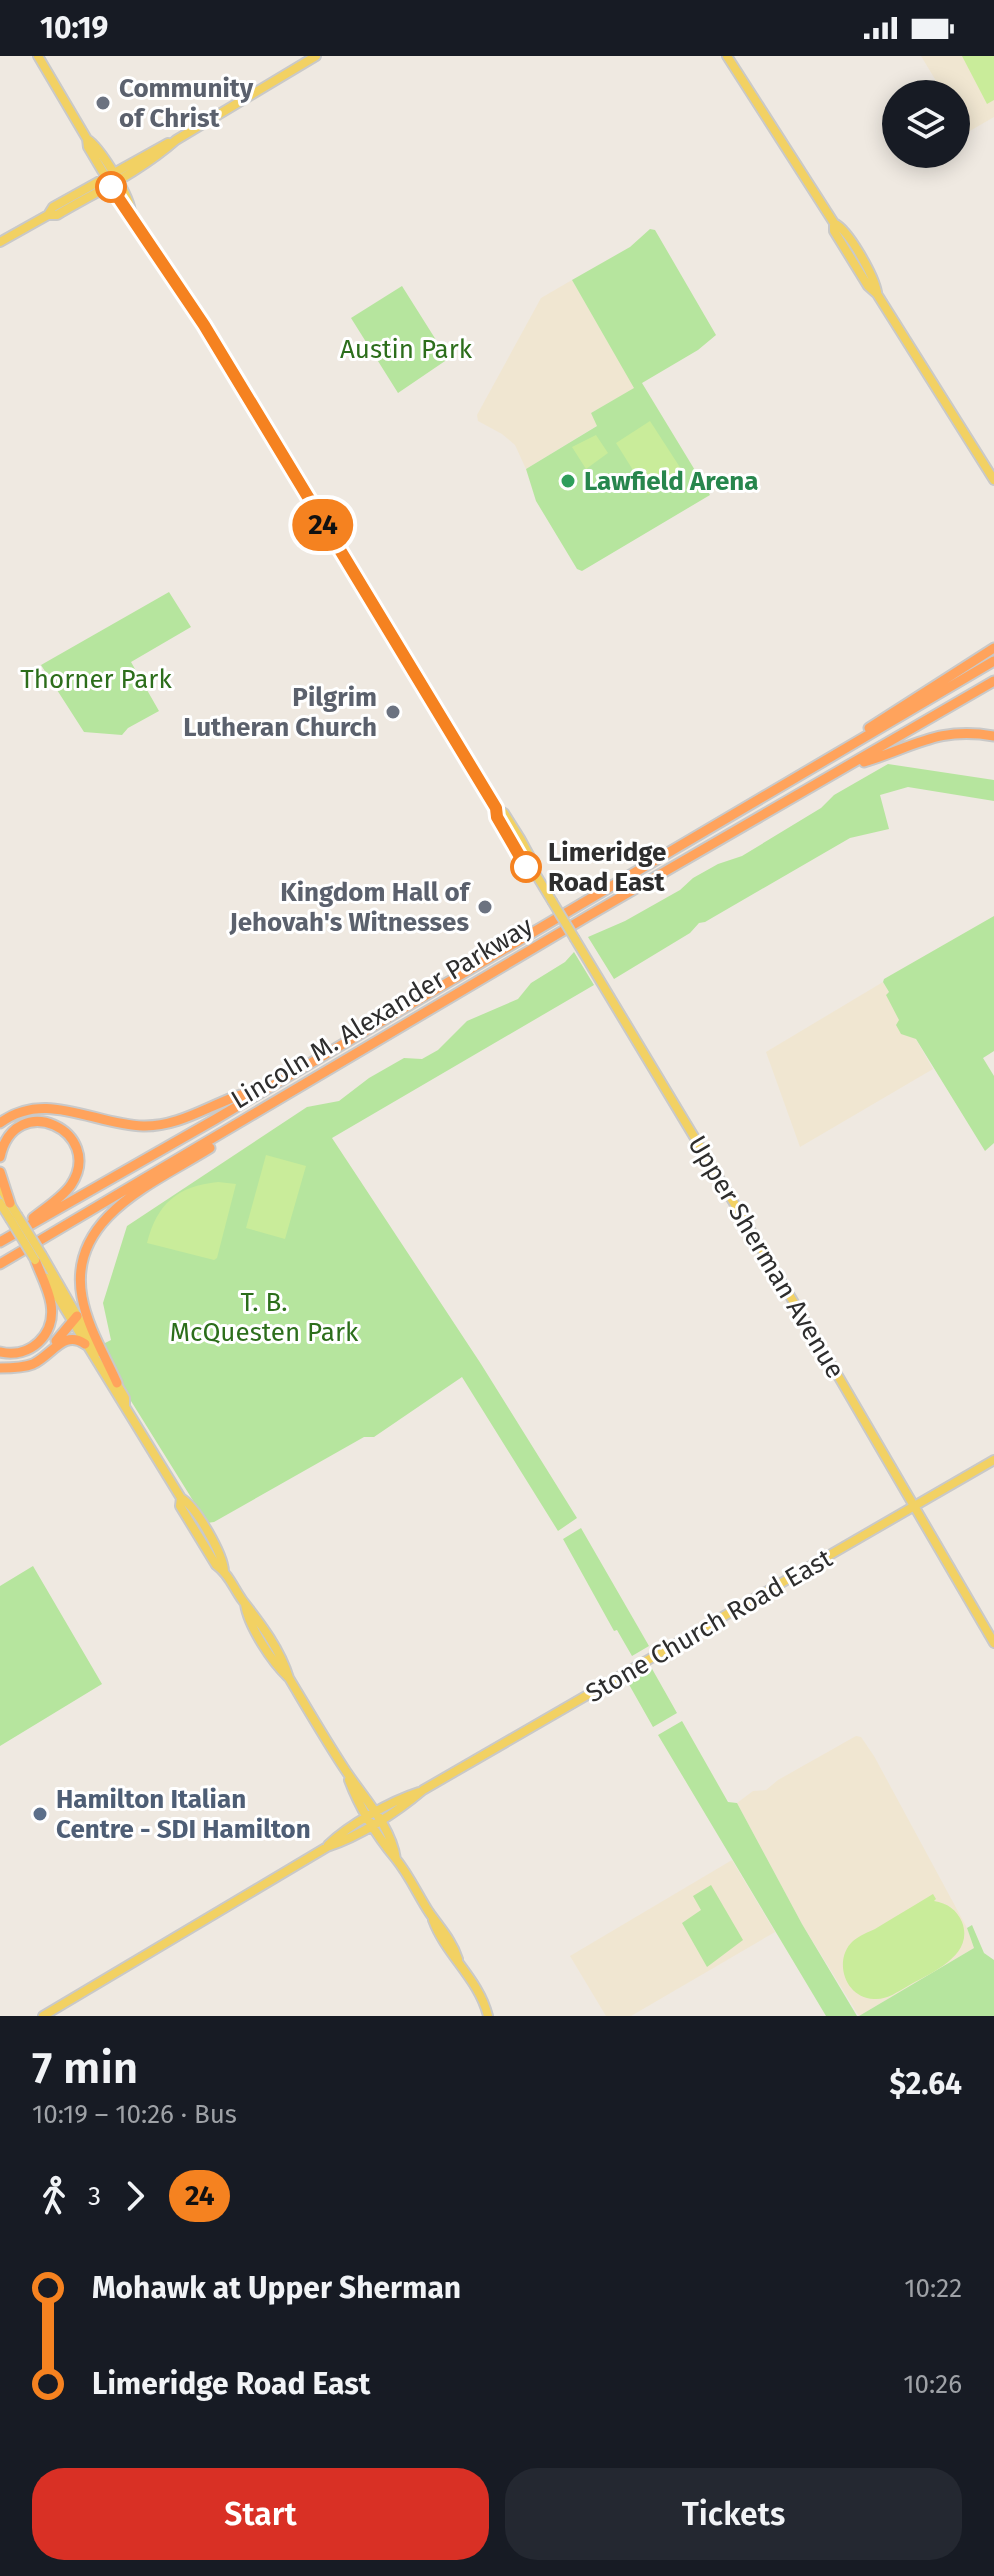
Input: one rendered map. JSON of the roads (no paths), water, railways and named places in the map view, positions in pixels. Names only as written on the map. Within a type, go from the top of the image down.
[{"type":"highway","points":[[831,757],[843,744],[994,648]]},
{"type":"highway","name":"Lincoln M. Alexander Parkway","points":[[4,1240],[994,661]]},
{"type":"highway","name":"Lincoln M. Alexander Parkway","points":[[0,1264],[601,908],[994,681]]},
{"type":"highway","points":[[849,766],[935,736],[972,733],[994,736]]},
{"type":"highway","points":[[117,1383],[82,1296],[83,1259],[94,1233],[108,1215],[124,1202],[298,1093],[309,1082]]},
{"type":"highway","points":[[0,1126],[11,1116],[49,1108],[124,1124],[160,1125],[208,1110],[246,1092],[264,1090]]},
{"type":"highway","points":[[0,1157],[3,1145],[14,1130],[23,1124],[42,1121],[57,1126],[70,1136],[78,1157],[77,1171],[66,1191],[4,1240]]},
{"type":"highway","points":[[0,1172],[5,1203]]},
{"type":"highway","points":[[0,1272],[51,1233]]},
{"type":"highway","points":[[0,1352],[13,1354],[25,1351],[38,1343],[47,1332],[51,1303],[37,1259]]},
{"type":"highway","points":[[4,1368],[44,1352],[75,1320]]},
{"type":"highway","points":[[4,1368],[33,1364],[68,1338],[76,1338],[85,1344]]},
{"type":"main road","name":"Upper Sherman Avenue","points":[[38,56],[87,139],[88,147],[111,179],[125,209],[131,213],[204,325],[496,808],[497,817],[527,869],[535,873],[915,1506],[994,1643]]},
{"type":"main road","points":[[0,242],[48,215],[53,207],[156,157],[176,140],[316,56]]},
{"type":"main road","points":[[727,56],[834,223],[834,231],[868,286],[877,294],[994,480]]},
{"type":"main road","points":[[0,1187],[5,1203],[37,1259],[117,1383],[125,1405]]},
{"type":"main road","points":[[75,1320],[85,1344],[181,1498],[180,1506],[216,1565],[224,1571],[253,1611],[284,1663],[289,1678],[346,1772],[362,1791],[387,1851],[396,1859],[454,1946],[488,2016]]},
{"type":"main road","name":"Stone Church Road East","points":[[43,2016],[327,1847],[342,1842],[405,1796],[423,1790],[994,1460]]},
{"type":"main road","points":[[485,2005],[497,2016]]},
{"type":"place","name":"Community of Christ","points":[[103,103]]},
{"type":"place","name":"Lawfield Arena","points":[[568,481]]},
{"type":"place","name":"Pilgrim Lutheran Church","points":[[393,712]]},
{"type":"place","name":"Limeridge Road East","points":[[526,867]]},
{"type":"place","name":"Kingdom Hall of Jehovah's Witnesses","points":[[485,907]]},
{"type":"place","name":"Hamilton Italian Centre - SDI Hamilton","points":[[40,1814]]},
{"type":"park label","name":"Austin Park","points":[[406,349]]},
{"type":"park label","name":"Thorner Park","points":[[96,679]]},
{"type":"park label","name":"T. B. McQuesten Park","points":[[264,1317]]}]
